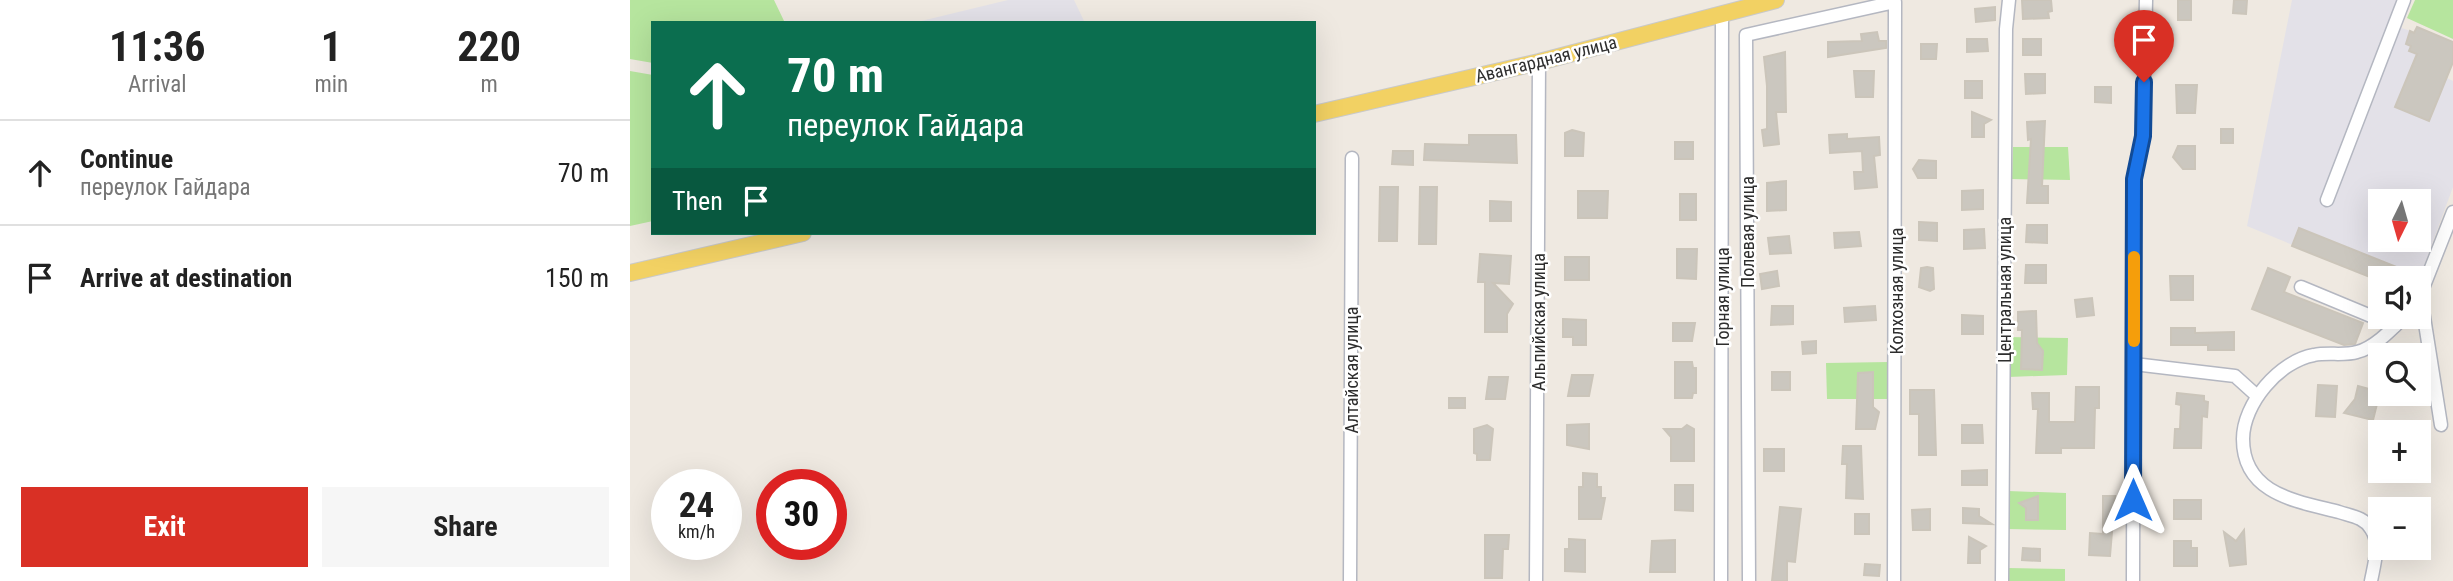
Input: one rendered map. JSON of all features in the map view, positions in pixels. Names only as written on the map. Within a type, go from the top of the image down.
[{"type":"main road","name":"Авангардная улица","points":[[1316,114],[1539,62],[1776,0]]},
{"type":"main road","points":[[630,273],[794,235]]},
{"type":"street","name":"Центральная улица","points":[[2002,581],[2006,43],[2009,0]]},
{"type":"street","points":[[2133,581],[2134,179],[2143,136],[2146,0]]},
{"type":"street","points":[[2327,200],[2404,0]]},
{"type":"street","name":"Полевая улица","points":[[1749,581],[1746,35],[1895,2]]},
{"type":"street","name":"Колхозная улица","points":[[1894,581],[1895,2]]},
{"type":"street","name":"Горная улица","points":[[1721,581],[1723,14]]},
{"type":"street","name":"Альпийская улица","points":[[1536,581],[1539,62]]},
{"type":"street","name":"Алтайская улица","points":[[1350,581],[1352,158]]},
{"type":"street","points":[[2431,271],[2453,212]]},
{"type":"street","points":[[2301,287],[2368,310]]},
{"type":"street","points":[[2371,581],[2376,547],[2373,530],[2362,519],[2288,498],[2261,484],[2243,456],[2243,423],[2256,395],[2286,370],[2312,355],[2358,352],[2388,329]]},
{"type":"street","points":[[2425,329],[2441,425]]},
{"type":"street","points":[[2134,364],[2235,376],[2256,395]]},
{"type":"shaded area","points":[[1008,0],[1074,0],[1084,21],[921,21]]},
{"type":"shaded area","points":[[2292,0],[2398,0],[2389,24],[2414,32],[2417,27],[2453,42],[2453,55],[2438,67],[2449,72],[2447,78],[2453,81],[2453,187],[2431,247],[2431,189],[2368,189],[2368,252],[2429,252],[2424,266],[2368,266],[2368,276],[2247,226]]},
{"type":"green space","points":[[630,0],[774,0],[784,21],[651,21],[651,63],[630,59]]},
{"type":"green space","points":[[2415,0],[2453,0],[2453,39],[2407,18]]},
{"type":"green space","points":[[630,71],[651,75],[651,221],[630,226]]},
{"type":"green space","points":[[2013,147],[2068,147],[2070,180],[2012,179]]},
{"type":"green space","points":[[2009,337],[2068,338],[2067,375],[2008,377]]},
{"type":"green space","points":[[1889,362],[1889,399],[1827,399],[1826,363]]},
{"type":"green space","points":[[2008,491],[2066,493],[2066,530],[2008,529]]},
{"type":"green space","points":[[2008,568],[2065,569],[2065,581],[2007,581]]},
{"type":"building","points":[[2022,0],[2051,0],[2052,11],[2048,12],[2049,18],[2023,19]]},
{"type":"building","points":[[2178,0],[2191,0],[2191,20],[2178,20]]},
{"type":"building","points":[[2234,0],[2247,0],[2246,14],[2233,13]]},
{"type":"building","points":[[1995,7],[1995,20],[1976,22],[1975,9]]},
{"type":"building","points":[[2417,27],[2453,42],[2453,62],[2429,121],[2395,107],[2417,54],[2409,51],[2411,46],[2406,44],[2410,31],[2414,33]]},
{"type":"building","points":[[1877,32],[1879,41],[1886,41],[1886,48],[1828,57],[1828,42],[1862,41],[1861,34]]},
{"type":"building","points":[[1967,39],[1987,39],[1988,51],[1967,52]]},
{"type":"building","points":[[2023,39],[2041,39],[2041,55],[2023,55]]},
{"type":"building","points":[[1921,44],[1937,44],[1936,59],[1921,59]]},
{"type":"building","points":[[1785,52],[1786,112],[1776,112],[1779,144],[1764,146],[1762,130],[1767,129],[1767,86],[1764,57]]},
{"type":"building","points":[[1854,71],[1874,71],[1873,97],[1856,97]]},
{"type":"building","points":[[2025,74],[2045,74],[2045,93],[2026,94]]},
{"type":"building","points":[[1965,81],[1982,81],[1982,98],[1965,98]]},
{"type":"building","points":[[2176,85],[2197,85],[2195,113],[2177,113]]},
{"type":"building","points":[[2095,87],[2111,87],[2111,103],[2095,102]]},
{"type":"building","points":[[1972,112],[1991,120],[1984,124],[1984,137],[1972,137]]},
{"type":"building","points":[[2045,121],[2042,186],[2048,186],[2048,203],[2027,203],[2031,139],[2028,140],[2027,122]]},
{"type":"building","points":[[2221,129],[2233,129],[2233,143],[2221,143]]},
{"type":"building","points":[[1572,130],[1584,133],[1583,156],[1565,156],[1565,133]]},
{"type":"building","points":[[1847,134],[1847,139],[1879,137],[1880,155],[1874,156],[1877,187],[1855,189],[1854,172],[1863,172],[1862,151],[1830,153],[1829,135]]},
{"type":"building","points":[[1469,135],[1516,135],[1517,163],[1424,160],[1425,144],[1469,145]]},
{"type":"building","points":[[1675,142],[1693,142],[1693,159],[1675,159]]},
{"type":"building","points":[[2178,146],[2195,146],[2195,169],[2183,169],[2173,157]]},
{"type":"building","points":[[1393,151],[1413,151],[1413,165],[1392,164]]},
{"type":"building","points":[[1919,160],[1936,161],[1936,178],[1918,178],[1913,169]]},
{"type":"building","points":[[1786,181],[1786,210],[1767,211],[1767,183]]},
{"type":"building","points":[[1380,187],[1398,187],[1397,241],[1379,241]]},
{"type":"building","points":[[1420,187],[1437,187],[1436,244],[1419,244]]},
{"type":"building","points":[[1983,190],[1983,209],[1962,210],[1962,191]]},
{"type":"building","points":[[1578,191],[1608,191],[1607,218],[1578,218]]},
{"type":"building","points":[[1680,194],[1696,194],[1696,220],[1680,220]]},
{"type":"building","points":[[1490,201],[1511,202],[1511,221],[1490,221]]},
{"type":"building","points":[[1919,222],[1937,223],[1937,241],[1919,240]]},
{"type":"building","points":[[2027,225],[2047,225],[2047,243],[2026,242]]},
{"type":"building","points":[[2299,228],[2394,266],[2368,266],[2368,276],[2292,246]]},
{"type":"building","points":[[1984,229],[1985,248],[1964,249],[1964,230]]},
{"type":"building","points":[[1859,232],[1861,246],[1835,248],[1834,233]]},
{"type":"building","points":[[1789,236],[1791,253],[1770,254],[1768,238]]},
{"type":"building","points":[[1677,249],[1697,249],[1696,279],[1677,278]]},
{"type":"building","points":[[1480,254],[1511,256],[1509,284],[1493,283],[1513,304],[1507,314],[1507,332],[1485,332],[1485,282],[1478,282]]},
{"type":"building","points":[[1565,257],[1589,257],[1589,280],[1565,280]]},
{"type":"building","points":[[2026,265],[2046,265],[2046,283],[2025,283]]},
{"type":"building","points":[[1921,268],[1933,268],[1934,289],[1930,291],[1919,287]]},
{"type":"building","points":[[2268,268],[2290,277],[2284,292],[2363,323],[2355,344],[2344,345],[2252,309]]},
{"type":"building","points":[[1777,271],[1779,286],[1762,289],[1760,274]]},
{"type":"building","points":[[2170,276],[2193,276],[2193,300],[2171,300]]},
{"type":"building","points":[[2092,298],[2094,315],[2077,317],[2075,300]]},
{"type":"building","points":[[1772,306],[1793,306],[1793,324],[1771,325]]},
{"type":"building","points":[[1875,306],[1876,320],[1845,322],[1844,308]]},
{"type":"building","points":[[2036,311],[2037,343],[2043,351],[2042,370],[2021,369],[2022,330],[2018,330],[2018,312]]},
{"type":"building","points":[[1962,315],[1983,316],[1983,334],[1962,334]]},
{"type":"building","points":[[1563,319],[1586,320],[1586,345],[1573,345],[1573,337],[1563,337]]},
{"type":"building","points":[[1673,323],[1695,323],[1692,341],[1673,341]]},
{"type":"building","points":[[2171,328],[2195,328],[2195,333],[2234,332],[2234,350],[2208,350],[2208,345],[2171,345]]},
{"type":"building","points":[[1816,341],[1816,353],[1803,354],[1802,342]]},
{"type":"building","points":[[1675,362],[1692,362],[1693,368],[1696,368],[1696,393],[1693,393],[1692,398],[1675,398]]},
{"type":"building","points":[[1772,372],[1790,372],[1790,390],[1772,390]]},
{"type":"building","points":[[1873,372],[1873,407],[1879,412],[1875,429],[1856,429],[1858,373]]},
{"type":"building","points":[[1572,375],[1593,375],[1589,396],[1568,396]]},
{"type":"building","points":[[1489,377],[1508,377],[1505,399],[1486,399]]},
{"type":"building","points":[[2318,385],[2337,386],[2335,417],[2316,416]]},
{"type":"building","points":[[2358,386],[2368,389],[2368,406],[2376,406],[2373,420],[2344,413],[2355,399]]},
{"type":"building","points":[[2076,387],[2099,387],[2099,408],[2095,408],[2094,448],[2061,448],[2061,453],[2036,453],[2038,409],[2033,409],[2032,393],[2049,393],[2049,422],[2075,422]]},
{"type":"building","points":[[1910,390],[1934,390],[1936,455],[1919,455],[1919,414],[1910,414]]},
{"type":"building","points":[[2177,393],[2204,396],[2204,401],[2208,402],[2207,417],[2202,416],[2201,448],[2174,448],[2175,429],[2180,429],[2181,405],[2176,404]]},
{"type":"building","points":[[1449,398],[1465,398],[1465,408],[1449,408]]},
{"type":"building","points":[[1589,424],[1589,449],[1567,445],[1567,425]]},
{"type":"building","points":[[1487,425],[1493,429],[1490,460],[1477,460],[1477,454],[1474,453],[1474,429]]},
{"type":"building","points":[[1687,425],[1694,429],[1694,461],[1671,461],[1671,437],[1664,429],[1682,429]]},
{"type":"building","points":[[1962,425],[1982,425],[1983,443],[1962,443]]},
{"type":"building","points":[[1843,446],[1861,446],[1863,499],[1846,498],[1847,464],[1842,464]]},
{"type":"building","points":[[1764,449],[1784,449],[1784,471],[1764,471]]},
{"type":"building","points":[[1987,470],[1987,485],[1962,485],[1962,471]]},
{"type":"building","points":[[1583,473],[1597,474],[1597,487],[1601,487],[1601,498],[1605,498],[1601,519],[1579,519],[1579,487],[1583,487]]},
{"type":"building","points":[[1675,485],[1693,485],[1693,511],[1675,510]]},
{"type":"building","points":[[2038,496],[2038,520],[2026,520],[2026,508],[2019,503]]},
{"type":"building","points":[[2103,496],[2115,496],[2110,556],[2089,555],[2090,533],[2103,534]]},
{"type":"building","points":[[2174,500],[2201,500],[2201,519],[2174,519]]},
{"type":"building","points":[[1780,507],[1801,509],[1795,562],[1787,561],[1787,581],[1772,581]]},
{"type":"building","points":[[1963,508],[1979,509],[1979,516],[1992,524],[1963,523]]},
{"type":"building","points":[[1930,509],[1930,530],[1913,530],[1912,510]]},
{"type":"building","points":[[1855,514],[1869,514],[1869,534],[1855,534]]},
{"type":"building","points":[[2244,530],[2246,564],[2230,566],[2224,532],[2236,541]]},
{"type":"building","points":[[1485,535],[1509,535],[1508,549],[1503,549],[1502,578],[1485,578]]},
{"type":"building","points":[[1969,537],[1986,546],[1980,550],[1980,563],[1968,563]]},
{"type":"building","points":[[1569,539],[1585,540],[1585,572],[1565,571],[1565,549],[1569,549]]},
{"type":"building","points":[[1675,540],[1675,572],[1650,572],[1652,541]]},
{"type":"building","points":[[2174,541],[2191,541],[2191,548],[2197,548],[2197,566],[2174,566]]},
{"type":"building","points":[[2023,548],[2040,549],[2040,561],[2022,560]]},
{"type":"building","points":[[1865,564],[1880,565],[1879,576],[1864,575]]},
{"type":"slow traffic","points":[[2134,257],[2134,341]]},
{"type":"route","points":[[2133,500],[2134,179],[2143,136],[2144,82]]}]
